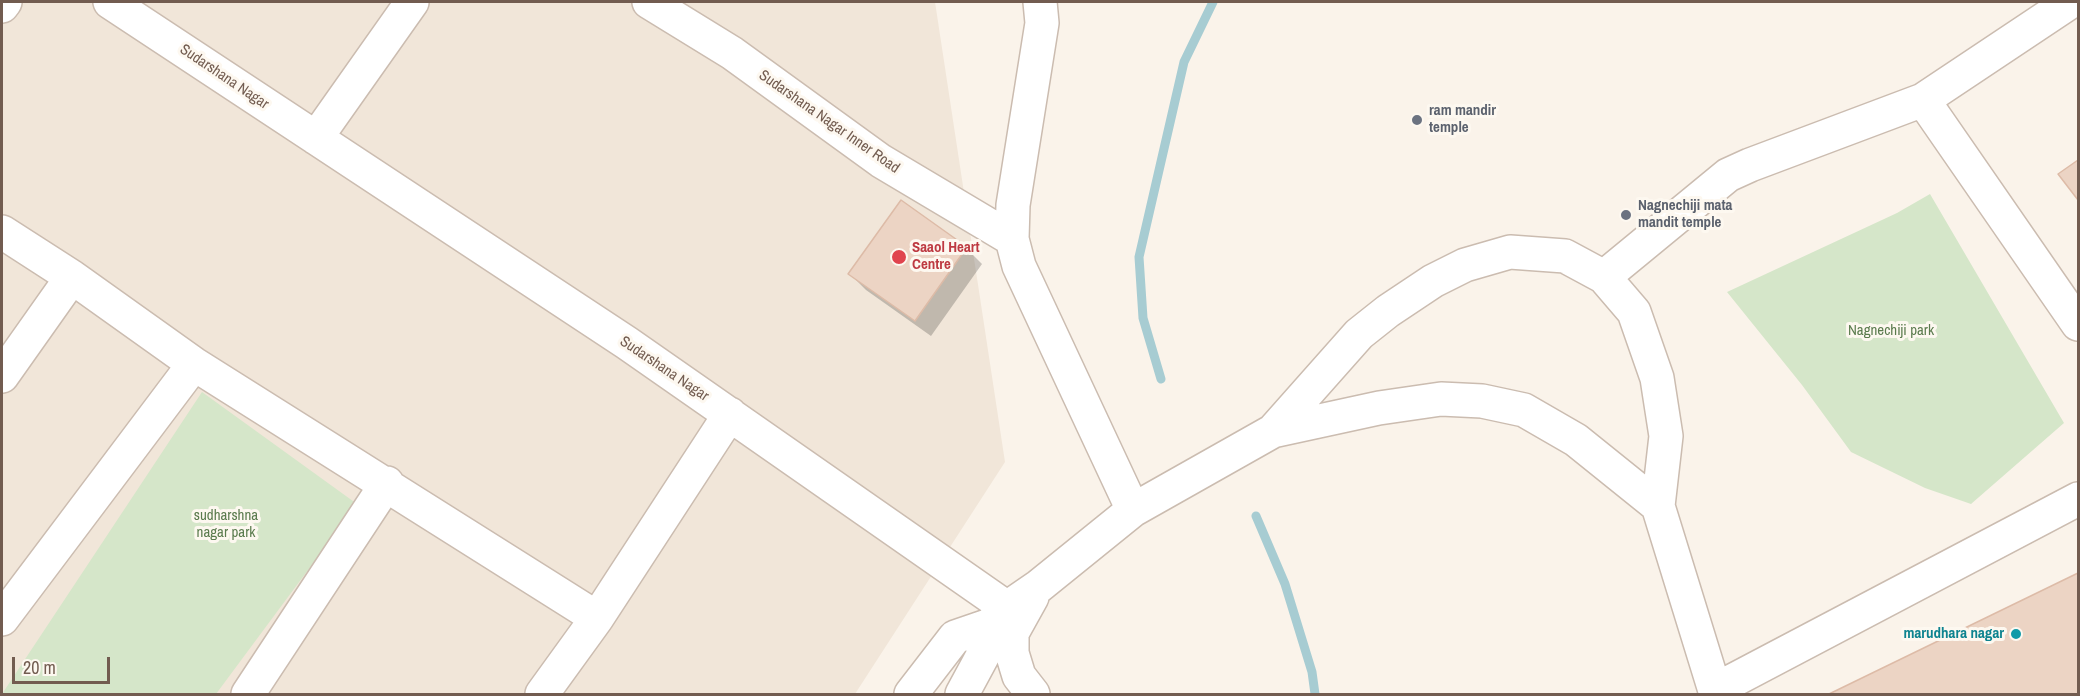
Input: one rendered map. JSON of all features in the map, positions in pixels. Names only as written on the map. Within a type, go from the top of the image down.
[{"type":"street","points":[[2,6],[5,2]]},
{"type":"street","points":[[316,138],[412,2]]},
{"type":"street","name":"Sudarshana Nagar Inner Road","points":[[649,2],[732,53],[881,160],[1012,239]]},
{"type":"street","points":[[1040,2],[1042,23],[1012,205],[1012,239],[1019,266],[1133,510]]},
{"type":"street","points":[[1604,277],[1706,191],[1728,176],[1761,160],[1923,100],[2070,2]]},
{"type":"street","name":"Sudarshana Nagar","points":[[127,6],[316,138],[730,414],[998,616]]},
{"type":"street","points":[[1923,100],[2079,324]]},
{"type":"street","points":[[2,232],[72,277],[194,364],[387,483],[597,618]]},
{"type":"street","points":[[1273,431],[1359,334],[1388,311],[1433,281],[1466,265],[1510,252],[1565,256],[1604,277],[1634,312],[1657,378],[1666,436],[1658,506],[1715,692],[2079,499]]},
{"type":"street","points":[[2,376],[72,277]]},
{"type":"street","points":[[2,619],[194,364]]},
{"type":"street","points":[[911,694],[955,637],[998,616],[1133,510],[1273,431],[1378,408],[1441,399],[1482,401],[1524,410],[1576,440],[1658,506]]},
{"type":"street","points":[[542,694],[597,618],[730,414]]},
{"type":"street","points":[[248,694],[387,483]]},
{"type":"street","points":[[1034,694],[1018,676],[1012,652],[1012,633],[1039,586]]},
{"type":"street","points":[[962,694],[982,657],[998,616]]},
{"type":"shaded area","points":[[2,2],[935,2],[1005,462],[855,694],[2,694]]},
{"type":"green space","name":"Nagnechiji park","points":[[1930,194],[2064,423],[1971,504],[1925,488],[1851,452],[1802,385],[1727,292],[1897,213]]},
{"type":"green space","name":"sudharshna nagar park","points":[[202,392],[357,504],[216,694],[2,694]]},
{"type":"building","points":[[2078,160],[2078,200],[2058,174]]},
{"type":"building","points":[[901,200],[967,247],[915,321],[848,274]]},
{"type":"building","name":"marudhara nagar","points":[[2078,573],[2078,694],[1829,694]]},
{"type":"waterway","points":[[1161,379],[1143,318],[1139,257],[1184,62],[1213,2]]},
{"type":"waterway","points":[[1256,516],[1285,584],[1312,672],[1315,694]]},
{"type":"place","name":"ram mandir temple","points":[[1417,120]]},
{"type":"place","name":"Nagnechiji mata mandit temple","points":[[1626,215]]},
{"type":"place","name":"Saaol Heart Centre","points":[[899,257]]},
{"type":"place","name":"marudhara nagar","points":[[2016,634]]}]
